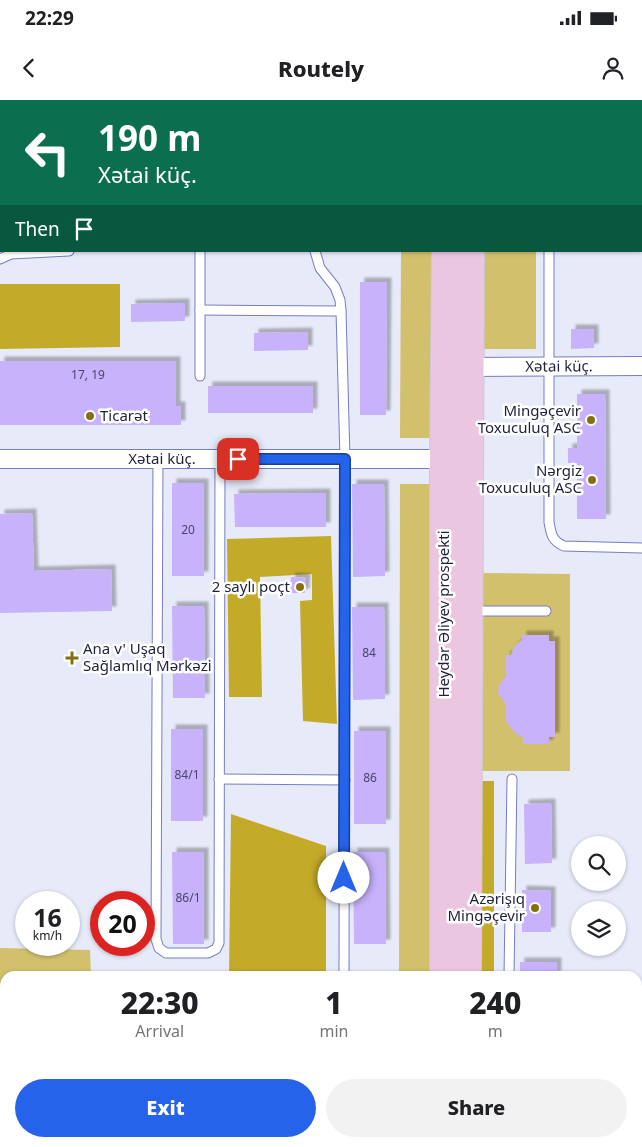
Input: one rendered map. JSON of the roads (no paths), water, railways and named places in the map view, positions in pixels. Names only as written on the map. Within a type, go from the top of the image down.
[{"type":"main road","name":"Heydər Əliyev prospekti","points":[[446,252],[457,367],[468,611],[467,971]]},
{"type":"main road","name":"Heydər Əliyev prospekti","points":[[444,971],[444,459],[470,252]]},
{"type":"street","name":"Xətai küç.","points":[[457,367],[642,366]]},
{"type":"street","name":"Xətai küç.","points":[[0,459],[444,459]]},
{"type":"lane","points":[[0,259],[11,254],[50,252]]},
{"type":"lane","points":[[200,252],[200,376]]},
{"type":"lane","points":[[315,252],[320,268],[334,287],[340,300],[341,311],[345,459],[344,971]]},
{"type":"lane","points":[[549,252],[549,522],[551,532],[556,543],[564,546],[642,548]]},
{"type":"lane","points":[[200,310],[341,311]]},
{"type":"lane","points":[[158,459],[156,939],[159,948],[166,953],[208,953],[216,949],[218,943],[220,459]]},
{"type":"lane","points":[[468,611],[546,611]]},
{"type":"lane","points":[[508,971],[512,779]]},
{"type":"lane","points":[[219,780],[345,780]]},
{"type":"place","name":"Ticarət","points":[[90,416]]},
{"type":"place","name":"Mingəçevir Toxuculuq ASC","points":[[591,420]]},
{"type":"place","name":"Nərgiz Toxuculuq ASC","points":[[592,480]]},
{"type":"place","name":"2 saylı poçt","points":[[300,587]]},
{"type":"place","name":"Ana v' Uşaq Sağlamlıq Mərkəzi","points":[[72,658]]},
{"type":"place","name":"Azərişıq Mingəçevir","points":[[535,908]]}]
